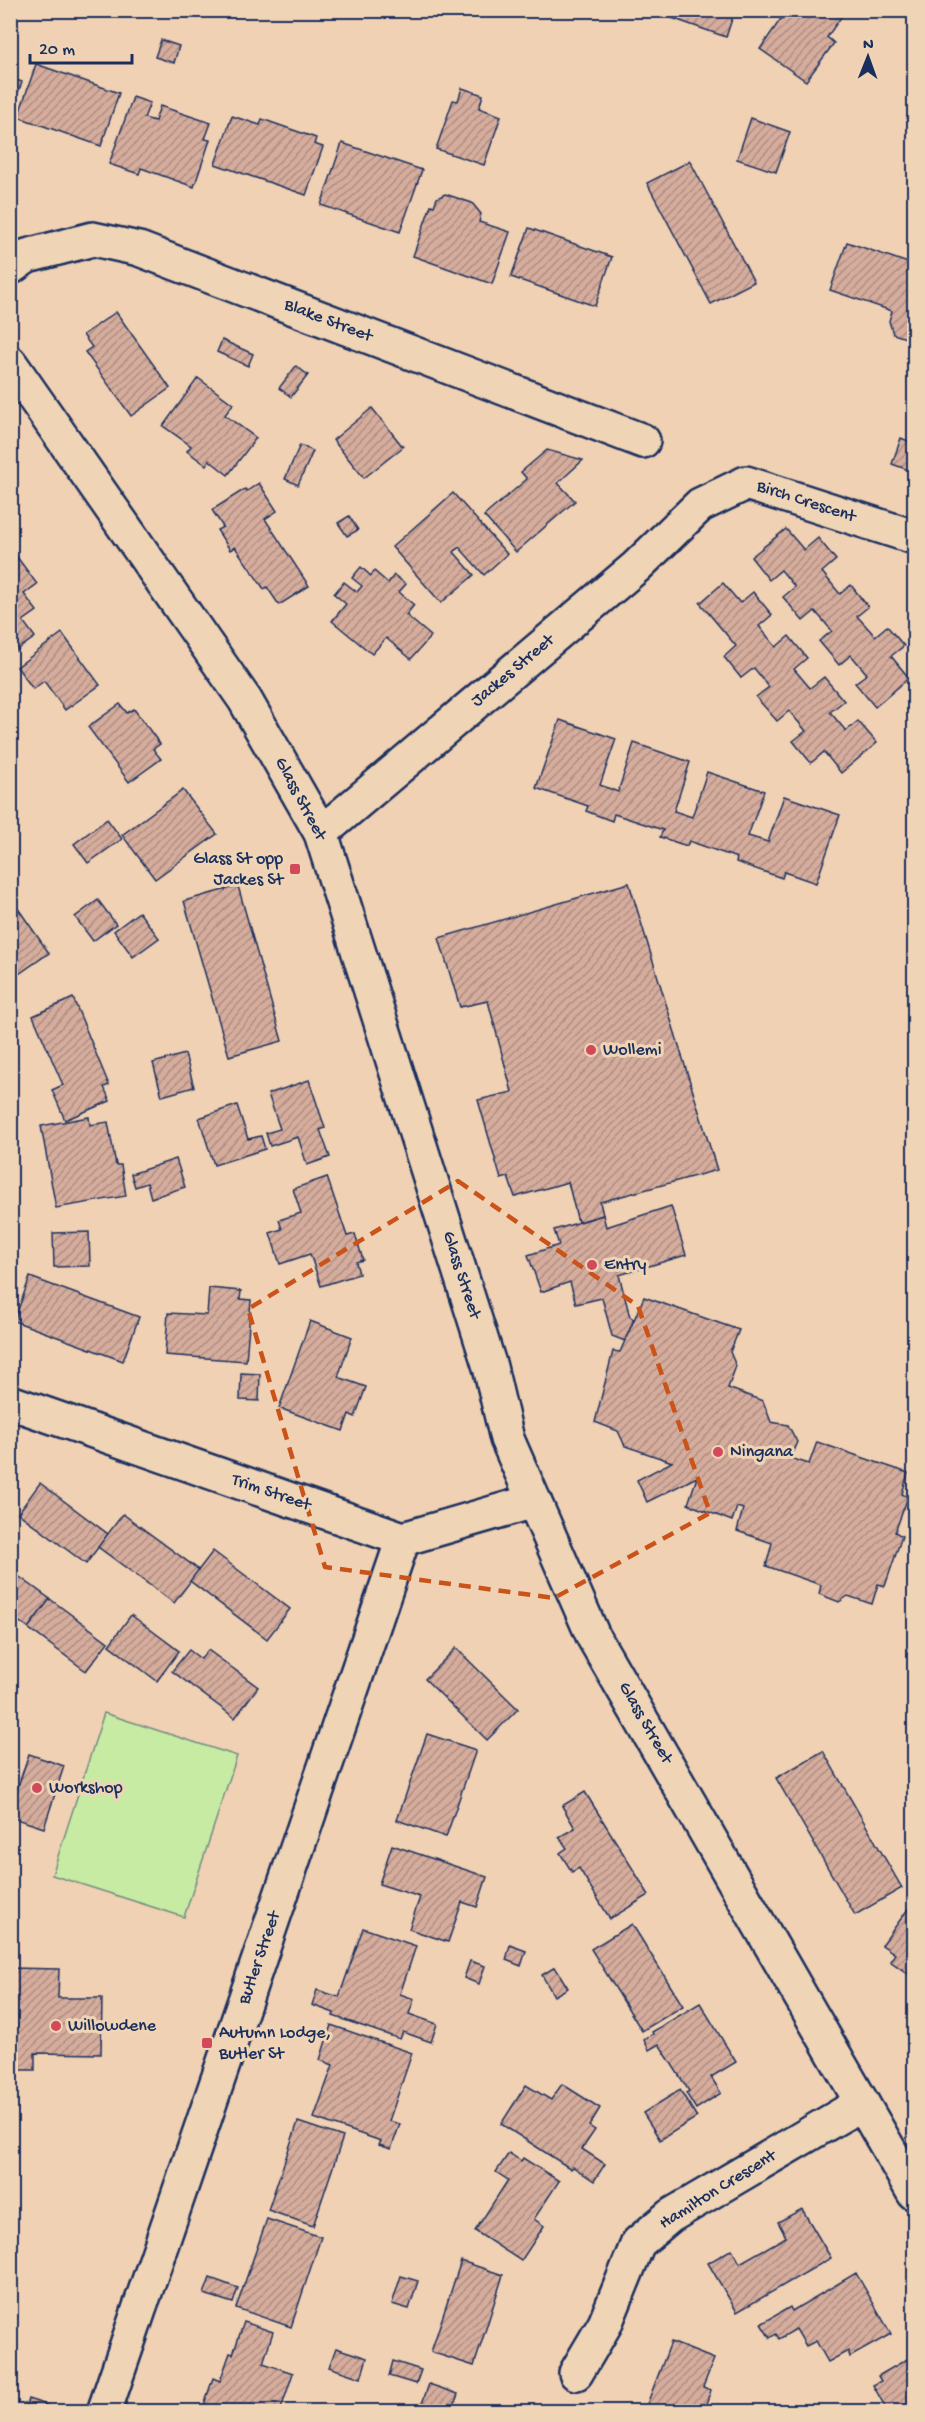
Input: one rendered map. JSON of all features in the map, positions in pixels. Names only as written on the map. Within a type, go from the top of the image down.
[{"type":"street","name":"Blake Street","points":[[10,268],[27,256],[93,239],[139,249],[643,441]]},
{"type":"street","name":"Glass Street","points":[[10,363],[245,700],[321,833],[490,1366],[507,1440],[593,1636],[915,2193]]},
{"type":"street","name":"Birch Crescent","points":[[700,505],[746,483],[915,537]]},
{"type":"street","name":"Jackes Street","points":[[321,833],[636,567],[700,505]]},
{"type":"street","name":"Trim Street","points":[[10,1402],[403,1539]]},
{"type":"street","points":[[403,1539],[534,1501]]},
{"type":"street","name":"Butler Street","points":[[104,2412],[403,1539]]},
{"type":"street","name":"Hamilton Crescent","points":[[576,2373],[605,2324],[638,2243],[670,2216],[862,2103]]},
{"type":"highlighted area","points":[[458,1181],[638,1306],[710,1513],[554,1598],[325,1567],[248,1309]]},
{"type":"green space","points":[[104,1713],[237,1756],[184,1917],[52,1875]]},
{"type":"building","points":[[672,10],[735,10],[726,37],[669,17]]},
{"type":"building","points":[[787,10],[846,10],[827,37],[834,43],[806,81],[760,49]]},
{"type":"building","points":[[161,40],[179,46],[174,63],[155,57]]},
{"type":"building","points":[[36,64],[119,93],[101,146],[18,117]]},
{"type":"building","points":[[10,78],[22,82],[10,114]]},
{"type":"building","points":[[462,88],[483,95],[479,108],[501,116],[484,165],[436,149],[453,100],[458,101]]},
{"type":"building","points":[[133,97],[150,103],[144,118],[155,121],[160,106],[211,123],[205,139],[210,140],[194,187],[141,168],[139,174],[109,164]]},
{"type":"building","points":[[232,116],[260,125],[262,119],[316,138],[314,144],[323,147],[306,195],[215,164]]},
{"type":"building","points":[[751,118],[790,132],[776,172],[737,159]]},
{"type":"building","points":[[342,143],[422,170],[400,232],[321,205]]},
{"type":"building","points":[[690,161],[754,282],[711,304],[647,183]]},
{"type":"building","points":[[445,194],[472,203],[481,214],[479,222],[510,232],[492,284],[413,256],[431,205],[434,206],[437,198]]},
{"type":"building","points":[[529,228],[612,257],[595,306],[511,277]]},
{"type":"building","points":[[847,242],[914,265],[914,336],[909,339],[893,334],[889,321],[892,311],[830,290]]},
{"type":"building","points":[[116,312],[170,388],[131,416],[85,352],[92,347],[83,335]]},
{"type":"building","points":[[222,340],[253,354],[248,366],[217,352]]},
{"type":"building","points":[[296,366],[308,375],[291,397],[279,388]]},
{"type":"building","points":[[198,378],[233,404],[225,415],[256,438],[228,475],[209,460],[206,465],[187,451],[191,446],[163,426]]},
{"type":"building","points":[[372,408],[403,447],[364,478],[333,440]]},
{"type":"building","points":[[914,437],[914,472],[892,464],[901,438],[913,443]]},
{"type":"building","points":[[300,445],[313,451],[298,485],[285,479]]},
{"type":"building","points":[[547,450],[583,460],[558,483],[575,501],[516,552],[484,516],[527,479],[521,472]]},
{"type":"building","points":[[259,483],[277,511],[265,519],[309,586],[279,605],[267,587],[264,589],[235,547],[230,550],[217,530],[223,527],[212,510]]},
{"type":"building","points":[[453,493],[507,554],[484,575],[459,547],[454,552],[474,575],[441,603],[392,547]]},
{"type":"building","points":[[349,516],[358,530],[347,536],[338,523]]},
{"type":"building","points":[[786,529],[804,550],[818,538],[836,560],[822,572],[840,594],[851,585],[868,607],[857,616],[875,636],[887,626],[904,646],[891,656],[909,678],[875,707],[855,683],[867,674],[851,655],[839,665],[819,641],[832,631],[815,611],[803,621],[783,597],[795,587],[781,570],[769,580],[751,557]]},
{"type":"building","points":[[14,553],[37,584],[24,594],[37,611],[23,621],[35,637],[10,655],[10,556]]},
{"type":"building","points":[[361,567],[371,576],[374,571],[388,583],[394,575],[406,584],[399,592],[414,605],[406,615],[431,636],[411,659],[386,638],[372,654],[332,621],[346,604],[334,594],[344,582],[357,592],[362,586],[352,578]]},
{"type":"building","points":[[723,583],[740,603],[753,592],[772,615],[759,626],[776,647],[789,636],[807,658],[794,669],[810,688],[824,677],[844,701],[830,712],[846,731],[858,721],[877,743],[841,773],[824,752],[811,763],[793,741],[806,731],[789,711],[777,721],[756,697],[769,687],[754,668],[741,678],[724,657],[736,646],[700,603]]},
{"type":"building","points":[[62,633],[100,685],[65,710],[44,681],[33,689],[17,667]]},
{"type":"building","points":[[120,704],[127,713],[134,709],[160,744],[153,749],[161,759],[129,782],[88,727]]},
{"type":"building","points":[[560,720],[616,739],[600,785],[618,792],[634,743],[690,762],[674,811],[692,817],[707,772],[764,791],[748,836],[768,842],[784,796],[840,815],[816,883],[784,872],[782,878],[736,862],[737,858],[689,841],[687,846],[660,837],[663,830],[614,814],[612,821],[586,811],[588,806],[536,788]]},
{"type":"building","points":[[183,790],[217,834],[155,879],[122,835]]},
{"type":"building","points":[[107,819],[122,839],[88,863],[74,844]]},
{"type":"building","name":"Wollemi","points":[[629,883],[717,1170],[600,1202],[603,1215],[578,1222],[568,1182],[515,1197],[508,1177],[501,1179],[478,1100],[512,1092],[488,1001],[460,1007],[439,938]]},
{"type":"building","points":[[238,886],[282,1041],[229,1056],[184,901]]},
{"type":"building","points":[[10,897],[49,953],[10,980]]},
{"type":"building","points":[[98,900],[116,924],[93,941],[75,917]]},
{"type":"building","points":[[139,912],[159,938],[133,957],[114,931]]},
{"type":"building","points":[[73,998],[109,1085],[104,1087],[110,1101],[65,1120],[52,1090],[63,1085],[33,1016]]},
{"type":"building","points":[[185,1054],[194,1087],[162,1096],[153,1063]]},
{"type":"building","points":[[309,1080],[325,1128],[320,1130],[330,1157],[307,1165],[298,1137],[270,1146],[266,1133],[280,1129],[268,1094]]},
{"type":"building","points":[[237,1105],[248,1139],[261,1136],[265,1149],[214,1165],[199,1118]]},
{"type":"building","points":[[89,1117],[90,1125],[108,1122],[116,1165],[121,1165],[126,1196],[56,1208],[41,1126]]},
{"type":"building","points":[[176,1159],[185,1187],[151,1198],[147,1183],[135,1187],[131,1174]]},
{"type":"building","points":[[327,1177],[347,1236],[355,1234],[363,1260],[356,1262],[359,1274],[321,1286],[310,1254],[280,1264],[270,1233],[282,1229],[279,1220],[301,1213],[293,1189]]},
{"type":"building","name":"Entry","points":[[671,1206],[686,1255],[619,1275],[630,1317],[634,1319],[625,1341],[612,1336],[602,1298],[576,1304],[570,1282],[541,1292],[528,1255],[559,1245],[554,1230],[603,1215],[606,1227]]},
{"type":"building","points":[[89,1232],[90,1266],[54,1267],[53,1233]]},
{"type":"building","points":[[30,1277],[139,1317],[123,1361],[14,1321]]},
{"type":"building","points":[[209,1288],[241,1291],[240,1299],[251,1300],[246,1361],[165,1355],[168,1313],[207,1315]]},
{"type":"building","name":"Ningana","points":[[644,1297],[739,1330],[730,1352],[736,1366],[728,1388],[763,1401],[771,1422],[788,1425],[797,1442],[790,1458],[809,1464],[817,1442],[908,1473],[902,1494],[908,1497],[895,1532],[902,1536],[885,1586],[878,1584],[872,1604],[848,1596],[839,1602],[819,1594],[821,1585],[766,1566],[772,1543],[737,1531],[743,1509],[737,1507],[732,1521],[688,1504],[697,1477],[647,1502],[637,1480],[672,1462],[625,1446],[618,1431],[595,1422],[613,1351],[620,1352]]},
{"type":"building","points":[[310,1321],[352,1337],[338,1377],[366,1387],[355,1417],[349,1414],[343,1431],[279,1408]]},
{"type":"building","points":[[241,1373],[260,1374],[259,1401],[240,1400]]},
{"type":"building","points":[[40,1483],[108,1534],[86,1564],[18,1513]]},
{"type":"building","points":[[123,1514],[199,1570],[174,1603],[98,1547]]},
{"type":"building","points":[[213,1551],[290,1609],[267,1639],[190,1581]]},
{"type":"building","points":[[10,1570],[50,1599],[28,1628],[10,1615]]},
{"type":"building","points":[[50,1599],[108,1642],[86,1671],[28,1628]]},
{"type":"building","points":[[131,1615],[179,1651],[157,1681],[109,1645]]},
{"type":"building","points":[[456,1648],[518,1709],[487,1740],[425,1679]]},
{"type":"building","points":[[189,1650],[201,1659],[208,1650],[258,1687],[235,1718],[172,1671]]},
{"type":"building","points":[[427,1734],[476,1750],[446,1837],[397,1820]]},
{"type":"building","points":[[823,1751],[902,1888],[855,1915],[776,1778]]},
{"type":"building","name":"Workshop","points":[[29,1754],[64,1766],[44,1828],[10,1817],[10,1810]]},
{"type":"building","points":[[585,1792],[649,1895],[610,1919],[579,1868],[572,1872],[560,1853],[567,1848],[559,1837],[575,1828],[562,1806]]},
{"type":"building","points":[[392,1845],[487,1877],[477,1907],[462,1902],[448,1942],[409,1929],[420,1897],[379,1884]]},
{"type":"building","points":[[914,1905],[914,1978],[890,1961],[895,1954],[882,1945],[908,1909],[910,1911]]},
{"type":"building","points":[[632,1924],[683,2006],[642,2031],[591,1949]]},
{"type":"building","points":[[363,1928],[416,1946],[400,1994],[414,1999],[409,2014],[437,2024],[431,2042],[403,2032],[400,2039],[333,2016],[334,2013],[312,2005],[317,1990],[339,1997]]},
{"type":"building","points":[[510,1945],[526,1951],[521,1966],[506,1960]]},
{"type":"building","points":[[470,1961],[485,1966],[479,1984],[464,1978]]},
{"type":"building","points":[[555,1967],[568,1988],[554,1996],[542,1975]]},
{"type":"building","name":"Willowdene","points":[[10,1968],[59,1969],[58,1998],[102,1998],[101,2054],[35,2053],[35,2070],[10,2070]]},
{"type":"building","points":[[700,2003],[736,2062],[711,2077],[721,2093],[696,2109],[686,2093],[689,2091],[659,2044],[649,2050],[644,2040],[653,2034],[652,2032]]},
{"type":"building","points":[[331,2025],[412,2053],[389,2121],[400,2124],[391,2149],[379,2145],[381,2141],[314,2118],[333,2065],[320,2060]]},
{"type":"building","points":[[562,2084],[600,2108],[589,2126],[595,2130],[582,2149],[605,2164],[594,2181],[501,2124],[526,2085],[551,2100]]},
{"type":"building","points":[[680,2090],[697,2117],[660,2140],[643,2113]]},
{"type":"building","points":[[298,2122],[343,2137],[313,2226],[268,2210]]},
{"type":"building","points":[[509,2153],[521,2161],[523,2158],[559,2181],[534,2219],[544,2226],[521,2261],[475,2231],[508,2180],[496,2172]]},
{"type":"building","points":[[802,2209],[831,2258],[737,2312],[708,2263],[732,2249],[740,2263],[786,2237],[778,2222]]},
{"type":"building","points":[[267,2219],[321,2237],[291,2327],[236,2308]]},
{"type":"building","points":[[461,2261],[503,2275],[474,2366],[431,2352]]},
{"type":"building","points":[[856,2273],[891,2334],[850,2357],[848,2351],[828,2362],[816,2341],[806,2346],[796,2329],[779,2339],[776,2334],[770,2338],[761,2324],[790,2307],[792,2311]]},
{"type":"building","points":[[401,2276],[418,2281],[409,2309],[392,2304]]},
{"type":"building","points":[[210,2278],[238,2288],[233,2303],[204,2294]]},
{"type":"building","points":[[244,2322],[273,2332],[263,2363],[293,2373],[280,2412],[223,2412],[204,2405],[213,2378],[220,2381],[230,2353],[233,2354]]},
{"type":"building","points":[[671,2342],[714,2359],[703,2387],[711,2390],[703,2412],[644,2412]]},
{"type":"building","points":[[336,2348],[367,2358],[361,2378],[329,2367]]},
{"type":"building","points":[[914,2355],[914,2412],[888,2412],[873,2385],[881,2381],[878,2376]]},
{"type":"building","points":[[393,2361],[421,2370],[416,2384],[389,2376]]},
{"type":"building","points":[[429,2384],[458,2394],[452,2412],[419,2412]]},
{"type":"building","points":[[28,2399],[47,2405],[45,2412],[24,2412]]},
{"type":"place","name":"Glass St opp Jackes St","points":[[295,869]]},
{"type":"place","name":"Wollemi","points":[[591,1050]]},
{"type":"place","name":"Entry","points":[[592,1265]]},
{"type":"place","name":"Ningana","points":[[718,1452]]},
{"type":"place","name":"Workshop","points":[[37,1788]]},
{"type":"place","name":"Willowdene","points":[[56,2026]]},
{"type":"place","name":"Autumn Lodge, Butler St","points":[[207,2043]]}]
